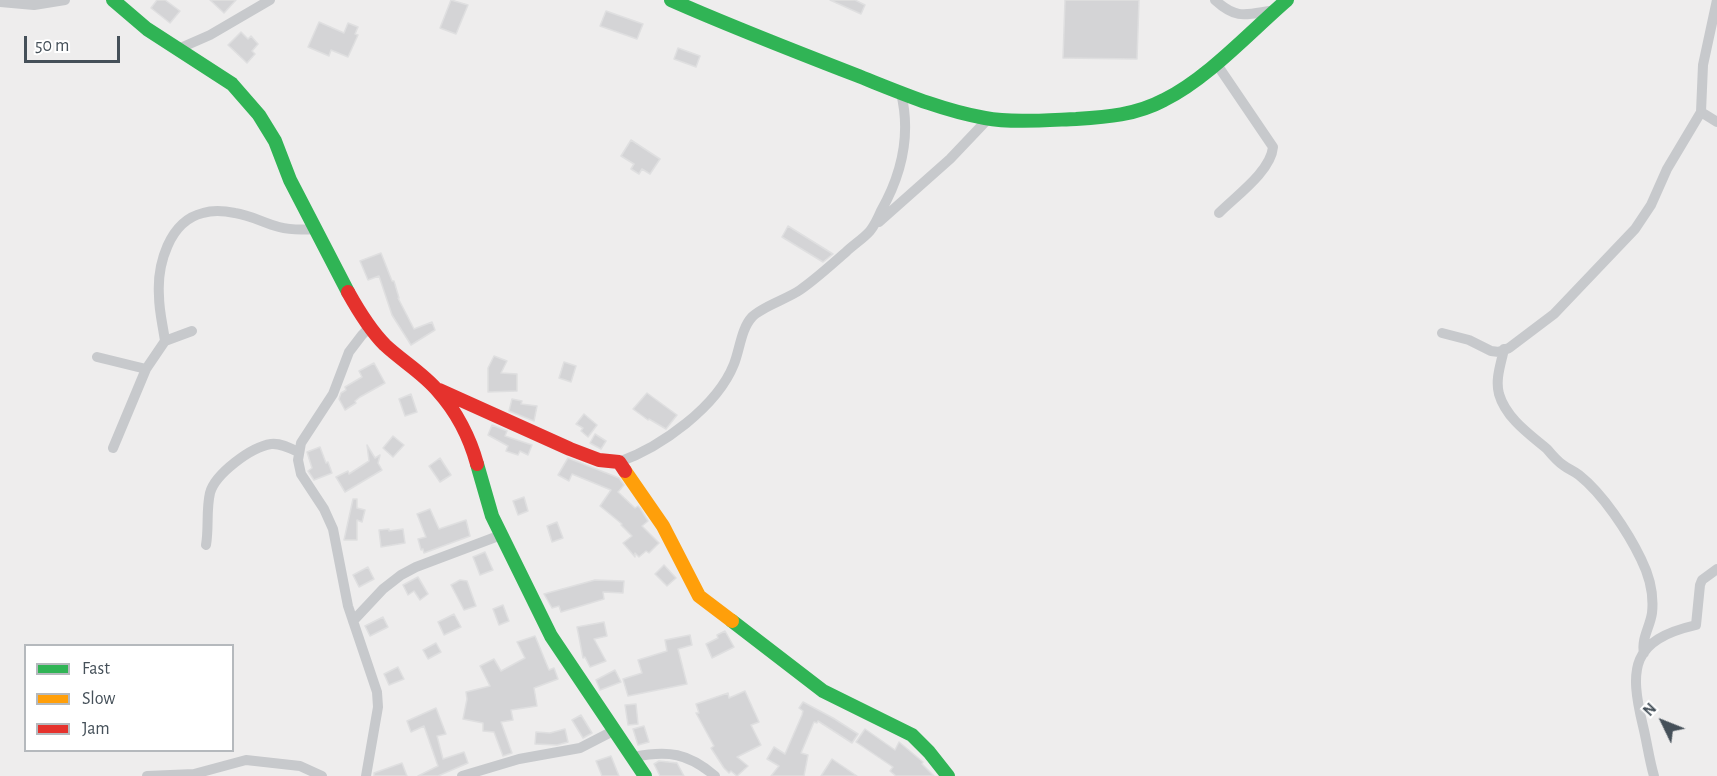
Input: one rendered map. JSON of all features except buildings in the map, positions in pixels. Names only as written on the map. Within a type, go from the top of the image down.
[{"type":"street","points":[[0,2],[34,5],[64,0]]},
{"type":"street","points":[[113,0],[147,29],[231,84],[246,99],[275,141],[290,180],[315,230],[341,280],[370,327],[385,345],[437,389],[450,406],[472,446],[486,498],[501,535],[550,636],[645,776]]},
{"type":"street","points":[[178,49],[210,35],[270,0]]},
{"type":"street","points":[[671,0],[747,33],[943,109],[988,119],[1078,119],[1129,114],[1165,100],[1185,88],[1216,63],[1287,0]]},
{"type":"street","points":[[1215,0],[1228,11],[1240,15],[1275,10]]},
{"type":"street","points":[[1442,333],[1469,340],[1491,351],[1504,349],[1526,336],[1554,314],[1635,229],[1651,205],[1667,168],[1701,112],[1703,65],[1717,0]]},
{"type":"street","points":[[1216,63],[1273,147],[1269,163],[1219,213]]},
{"type":"street","points":[[870,231],[885,205],[902,159],[906,127],[901,93]]},
{"type":"street","points":[[1701,112],[1717,122]]},
{"type":"street","points":[[437,389],[578,453],[599,460],[618,462],[637,456],[651,448],[713,397],[726,380],[734,364],[745,331],[753,316],[800,291],[950,159],[988,119]]},
{"type":"street","points":[[165,342],[158,293],[160,268],[170,242],[186,221],[200,213],[215,211],[237,213],[281,228],[315,230]]},
{"type":"street","points":[[366,776],[378,699],[353,621],[333,529],[324,509],[300,474],[298,452],[305,434],[333,394],[354,344],[370,327]]},
{"type":"street","points":[[112,448],[146,369],[165,342],[192,331]]},
{"type":"street","points":[[1504,349],[1497,380],[1500,395],[1507,410],[1516,423],[1563,466],[1580,476],[1607,505],[1632,541],[1642,562],[1650,585],[1652,601],[1652,613],[1644,640],[1644,653]]},
{"type":"street","points":[[97,357],[146,369]]},
{"type":"street","points":[[206,545],[210,492],[226,471],[243,457],[265,446],[273,444],[298,452]]},
{"type":"street","points":[[618,462],[663,526],[699,596],[823,691],[912,735],[948,776]]},
{"type":"street","points":[[353,621],[401,575],[425,563],[501,535]]},
{"type":"street","points":[[1654,776],[1635,693],[1636,669],[1644,653],[1662,637],[1677,629],[1696,625],[1700,585],[1702,580],[1717,569]]},
{"type":"street","points":[[462,776],[519,759],[573,750],[615,730]]},
{"type":"street","points":[[634,757],[651,754],[680,755],[697,762],[715,776]]},
{"type":"street","points":[[147,776],[194,774],[246,760],[300,766],[322,776]]},
{"type":"traffic: fast","points":[[113,0],[147,29],[232,84],[259,115],[275,141],[290,180],[348,292]]},
{"type":"traffic: fast","points":[[671,0],[763,39],[920,100],[968,115],[1018,121],[1110,116],[1153,105],[1180,91],[1212,68],[1287,0]]},
{"type":"traffic: fast","points":[[477,464],[492,516],[551,636],[645,776]]},
{"type":"traffic: fast","points":[[732,621],[823,691],[912,735],[948,776]]},
{"type":"traffic: slow","points":[[625,471],[663,526],[699,596],[732,621]]},
{"type":"traffic: jam","points":[[348,292],[380,339],[426,378],[445,399],[462,425],[477,464]]},
{"type":"traffic: jam","points":[[439,390],[570,449],[599,460],[619,462],[625,471]]}]
